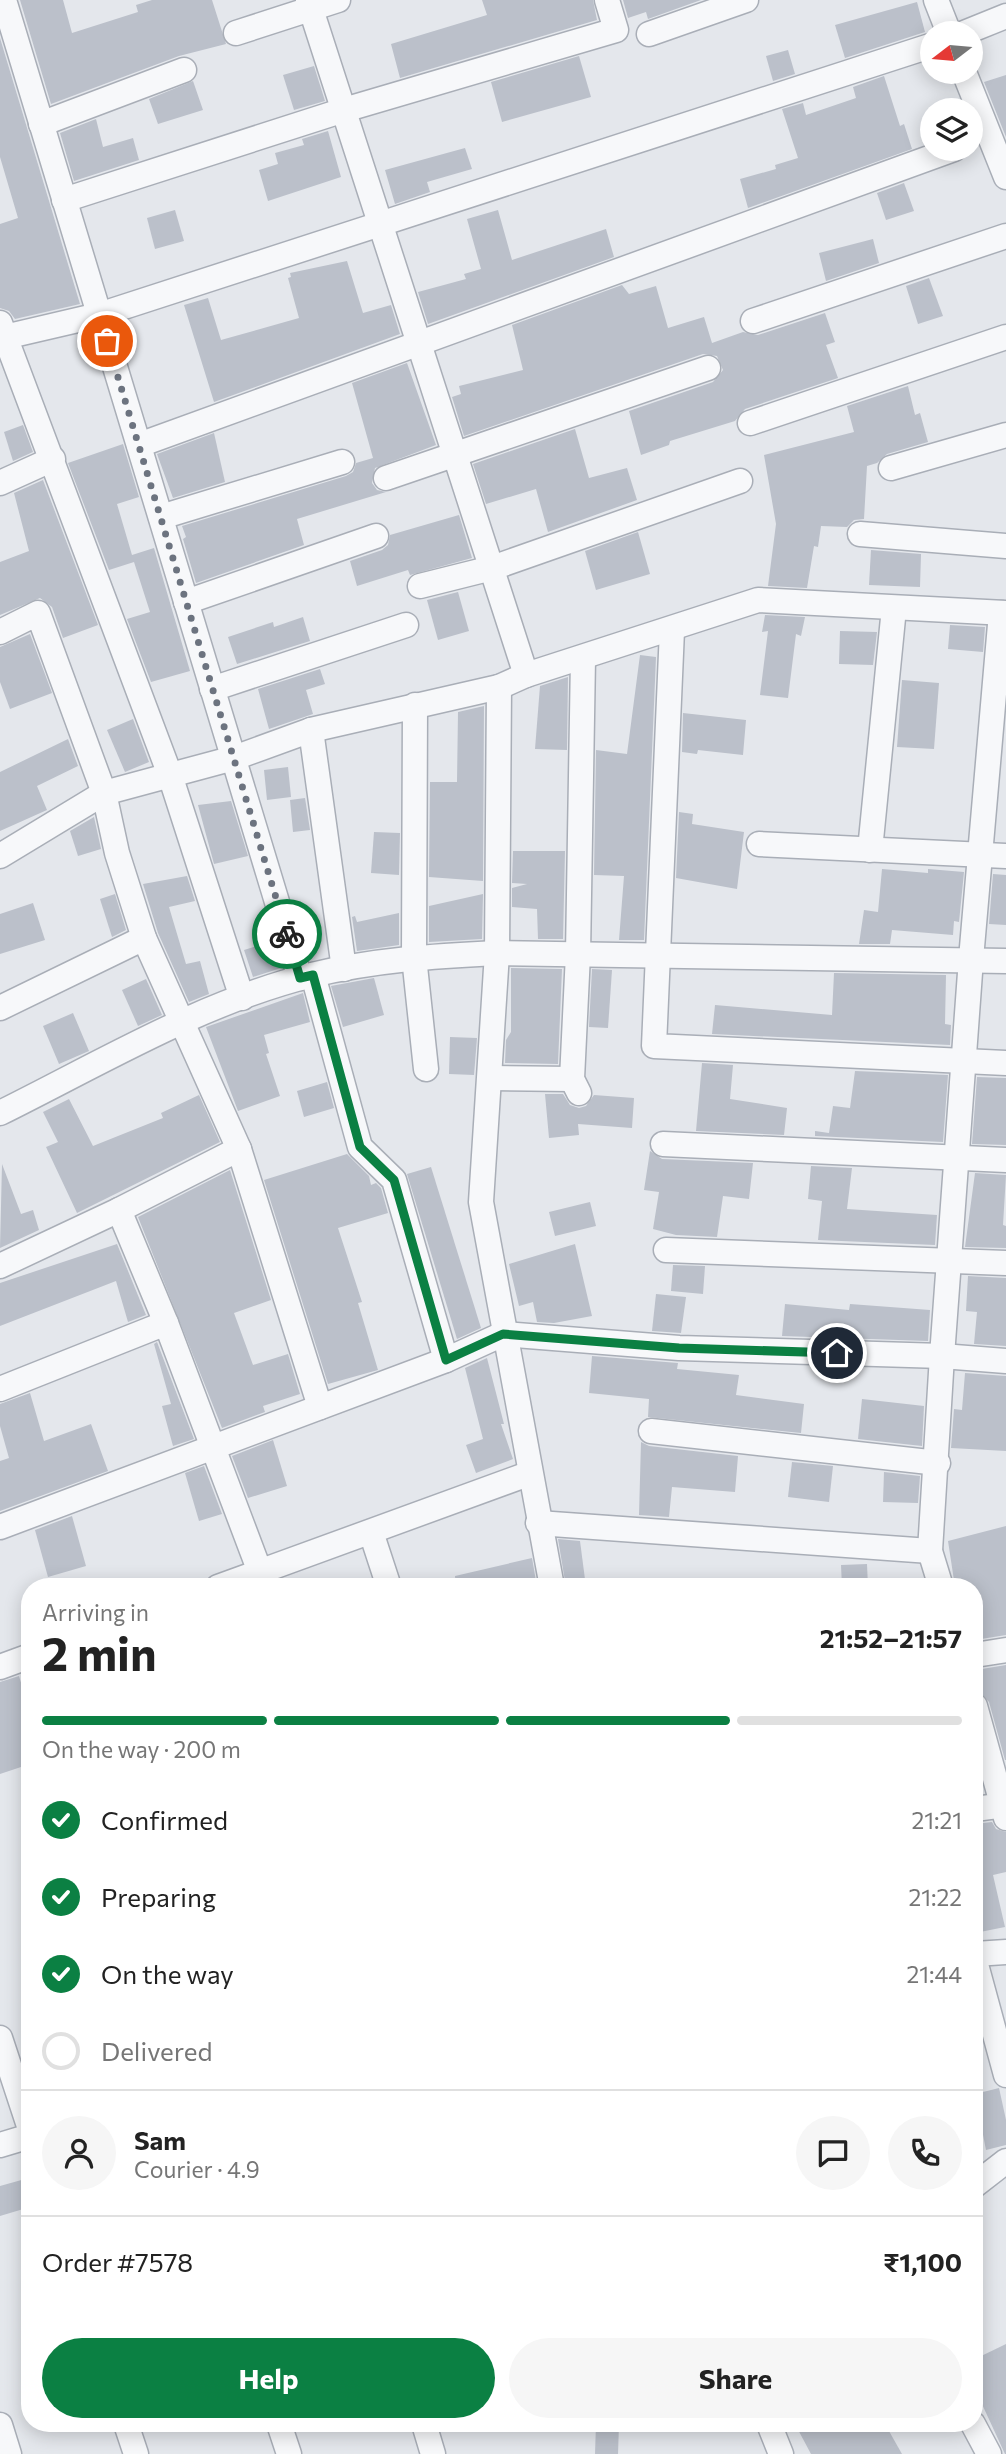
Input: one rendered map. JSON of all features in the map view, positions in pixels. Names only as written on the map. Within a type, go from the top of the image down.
[{"type":"street","points":[[4,0],[212,689],[307,976],[360,1147],[394,1180],[446,1360]]},
{"type":"street","points":[[236,33],[309,4],[338,0]]},
{"type":"street","points":[[64,200],[344,110],[616,30],[607,0]]},
{"type":"street","points":[[649,34],[746,0]]},
{"type":"street","points":[[936,0],[944,21]]},
{"type":"street","points":[[309,4],[526,675]]},
{"type":"street","points":[[984,25],[1006,16]]},
{"type":"street","points":[[242,998],[170,775],[53,459],[2,332],[99,315],[381,226],[920,49]]},
{"type":"street","points":[[41,124],[184,69]]},
{"type":"street","points":[[969,84],[1006,177]]},
{"type":"street","points":[[139,445],[921,161]]},
{"type":"street","points":[[753,321],[1006,236]]},
{"type":"street","points":[[750,423],[1006,337]]},
{"type":"street","points":[[386,478],[708,368]]},
{"type":"street","points":[[891,468],[1006,435]]},
{"type":"street","points":[[0,483],[53,459]]},
{"type":"street","points":[[161,517],[342,462]]},
{"type":"street","points":[[420,586],[492,568],[740,481]]},
{"type":"street","points":[[860,534],[1006,546]]},
{"type":"street","points":[[186,602],[376,536]]},
{"type":"street","points":[[0,855],[104,793],[234,758],[311,730],[499,687],[526,675],[758,600],[1003,613],[971,960],[943,1356],[930,1552],[938,1578]]},
{"type":"street","points":[[870,850],[894,608]]},
{"type":"street","points":[[0,632],[38,613],[104,793],[117,853],[144,938],[239,1149],[320,1407]]},
{"type":"street","points":[[212,689],[406,625]]},
{"type":"street","points":[[672,630],[654,1046],[1006,1063]]},
{"type":"street","points":[[490,1079],[575,1086],[583,658]]},
{"type":"street","points":[[499,687],[497,953],[481,1202],[528,1474],[550,1578]]},
{"type":"street","points":[[415,705],[414,957],[426,1069]]},
{"type":"street","points":[[311,730],[344,969]]},
{"type":"street","points":[[759,844],[1006,856]]},
{"type":"street","points":[[0,1008],[144,938]]},
{"type":"street","points":[[0,1113],[180,1023],[242,998],[307,976],[414,957],[497,953],[1006,961]]},
{"type":"street","points":[[663,1144],[1006,1160]]},
{"type":"street","points":[[0,1266],[239,1149]]},
{"type":"street","points":[[119,1210],[166,1324],[260,1572]]},
{"type":"street","points":[[666,1250],[1006,1263]]},
{"type":"street","points":[[0,1389],[166,1324]]},
{"type":"street","points":[[0,1527],[446,1360],[503,1334],[679,1348],[943,1356],[1006,1361]]},
{"type":"street","points":[[652,1431],[938,1463]]},
{"type":"street","points":[[243,1578],[528,1474]]},
{"type":"street","points":[[538,1523],[930,1552]]},
{"type":"street","points":[[370,1532],[386,1578]]},
{"type":"street","points":[[983,1654],[1006,1650]]},
{"type":"street","points":[[0,1667],[21,1664]]},
{"type":"street","points":[[983,1734],[1005,1810],[983,1809]]},
{"type":"street","points":[[983,1953],[1006,1952]]},
{"type":"street","points":[[983,1990],[1006,2075]]},
{"type":"street","points":[[0,2038],[21,2102]]},
{"type":"street","points":[[0,2145],[21,2139]]},
{"type":"street","points":[[983,2179],[1006,2162]]},
{"type":"street","points":[[0,2425],[9,2454]]},
{"type":"street","points":[[129,2432],[136,2454]]},
{"type":"street","points":[[282,2432],[289,2454]]},
{"type":"street","points":[[426,2432],[433,2454]]},
{"type":"street","points":[[772,2432],[780,2454]]},
{"type":"street","points":[[977,2432],[989,2454]]},
{"type":"building","points":[[20,0],[63,0],[72,33],[138,12],[136,5],[152,0],[212,0],[226,44],[179,56],[51,104]]},
{"type":"building","points":[[482,0],[593,0],[597,20],[400,78],[391,44],[487,15]]},
{"type":"building","points":[[623,0],[701,0],[648,19],[646,12],[628,18]]},
{"type":"building","points":[[917,2],[922,21],[920,34],[845,58],[835,25]]},
{"type":"building","points":[[0,38],[80,304],[15,319],[9,311],[0,308],[0,224],[18,218],[0,157]]},
{"type":"building","points":[[788,50],[795,74],[773,81],[766,56]]},
{"type":"building","points":[[579,56],[591,97],[502,122],[491,82]]},
{"type":"building","points":[[314,66],[325,101],[294,110],[283,75]]},
{"type":"building","points":[[1006,75],[1006,137],[984,82]]},
{"type":"building","points":[[884,76],[900,126],[904,124],[912,149],[748,208],[740,179],[776,169],[775,165],[798,158],[782,109],[803,103],[806,115],[856,98],[853,87]]},
{"type":"building","points":[[193,81],[203,110],[158,124],[149,99]]},
{"type":"building","points":[[96,119],[103,147],[133,138],[139,160],[74,181],[60,133]]},
{"type":"building","points":[[328,131],[341,177],[268,201],[259,170],[278,164],[275,153],[304,145],[302,139]]},
{"type":"building","points":[[465,148],[472,169],[427,182],[430,192],[395,204],[385,170]]},
{"type":"building","points":[[904,183],[914,211],[886,220],[877,193]]},
{"type":"building","points":[[175,210],[184,241],[155,249],[147,218]]},
{"type":"building","points":[[498,210],[512,260],[606,229],[614,257],[428,324],[418,292],[466,279],[464,274],[481,269],[467,219]]},
{"type":"building","points":[[873,239],[879,263],[826,281],[819,253]]},
{"type":"building","points":[[347,261],[363,313],[391,305],[400,334],[214,402],[184,305],[208,298],[221,340],[299,318],[288,278],[291,277],[290,273]]},
{"type":"building","points":[[929,278],[943,316],[918,324],[906,286]]},
{"type":"building","points":[[622,285],[629,294],[656,286],[668,328],[704,317],[712,343],[743,332],[758,335],[825,313],[835,342],[826,345],[838,378],[745,409],[735,421],[670,441],[669,445],[641,455],[629,411],[713,382],[723,370],[717,356],[703,354],[464,436],[452,397],[461,394],[459,386],[523,370],[512,325]]},
{"type":"building","points":[[407,363],[436,445],[375,468],[372,483],[377,490],[386,492],[297,519],[304,545],[196,583],[183,539],[186,537],[182,526],[346,476],[353,472],[356,463],[373,458],[352,383]]},
{"type":"building","points":[[908,386],[915,415],[920,413],[928,442],[887,454],[877,463],[867,466],[864,519],[854,520],[847,527],[821,526],[818,547],[814,546],[807,588],[768,586],[776,524],[764,455],[854,432],[847,406]]},
{"type":"building","points":[[23,425],[33,452],[13,461],[4,432]]},
{"type":"building","points":[[575,429],[589,478],[627,468],[637,500],[548,532],[536,489],[486,504],[473,464]]},
{"type":"building","points":[[214,433],[225,482],[173,498],[157,454]]},
{"type":"building","points":[[123,444],[139,497],[117,504],[132,555],[154,548],[190,671],[151,682],[127,619],[150,612],[134,562],[109,570],[68,463]]},
{"type":"building","points":[[43,480],[98,625],[63,638],[52,607],[40,598],[0,615],[0,562],[29,551],[14,493]]},
{"type":"building","points":[[459,515],[472,558],[410,575],[408,570],[357,586],[350,561],[382,550],[388,545],[390,535]]},
{"type":"building","points":[[638,532],[650,574],[596,590],[585,551]]},
{"type":"building","points":[[871,550],[921,554],[920,587],[869,585]]},
{"type":"building","points":[[458,592],[469,631],[438,640],[427,600]]},
{"type":"building","points":[[765,615],[805,617],[801,636],[796,634],[788,698],[760,695],[768,631],[762,632]]},
{"type":"building","points":[[303,617],[310,641],[237,664],[228,637],[273,622],[274,627]]},
{"type":"building","points":[[950,625],[985,627],[983,652],[948,649]]},
{"type":"building","points":[[840,631],[877,632],[873,665],[839,664]]},
{"type":"building","points":[[30,634],[52,693],[10,709],[0,682],[0,647]]},
{"type":"building","points":[[640,655],[656,657],[644,940],[619,940],[624,876],[594,875],[596,750],[627,754]]},
{"type":"building","points":[[320,669],[325,684],[306,690],[313,714],[269,729],[258,689]]},
{"type":"building","points":[[568,677],[567,750],[535,749],[540,686]]},
{"type":"building","points":[[902,680],[939,683],[934,749],[897,747]]},
{"type":"building","points":[[484,706],[483,881],[429,877],[430,782],[457,782],[458,712]]},
{"type":"building","points":[[683,713],[746,720],[743,755],[698,750],[697,754],[682,752]]},
{"type":"building","points":[[133,719],[149,762],[125,772],[107,730]]},
{"type":"building","points":[[68,739],[78,766],[37,786],[47,810],[0,831],[0,772]]},
{"type":"building","points":[[288,767],[291,797],[267,800],[264,770]]},
{"type":"building","points":[[305,798],[310,830],[293,832],[290,800]]},
{"type":"building","points":[[231,801],[248,856],[214,864],[198,805]]},
{"type":"building","points":[[679,812],[693,814],[692,824],[744,832],[737,889],[676,878]]},
{"type":"building","points":[[94,817],[101,849],[78,856],[70,831]]},
{"type":"building","points":[[374,832],[400,833],[399,875],[371,873]]},
{"type":"building","points":[[513,851],[565,851],[563,939],[538,939],[537,909],[512,907],[512,888],[527,884],[512,883]]},
{"type":"building","points":[[882,869],[928,873],[928,869],[964,872],[959,922],[954,921],[953,935],[892,930],[890,944],[859,944],[864,910],[878,912]]},
{"type":"building","points":[[993,874],[1006,875],[1006,925],[989,924]]},
{"type":"building","points":[[187,876],[195,901],[169,907],[186,964],[200,961],[209,994],[189,1002],[158,933],[143,884]]},
{"type":"building","points":[[115,894],[126,930],[112,937],[100,899]]},
{"type":"building","points":[[483,894],[482,939],[429,942],[429,906]]},
{"type":"building","points":[[33,903],[45,940],[0,954],[0,914]]},
{"type":"building","points":[[399,913],[399,945],[357,951],[352,917],[355,916],[357,922]]},
{"type":"building","points":[[273,941],[281,968],[253,977],[244,950]]},
{"type":"building","points":[[511,968],[562,969],[558,1064],[505,1063],[506,1040],[511,1032]]},
{"type":"building","points":[[592,969],[612,970],[608,1028],[589,1027]]},
{"type":"building","points":[[834,973],[946,975],[945,1024],[951,1025],[950,1045],[712,1034],[715,1005],[832,1015]]},
{"type":"building","points":[[374,978],[384,1015],[343,1027],[331,986]]},
{"type":"building","points":[[146,979],[162,1015],[138,1026],[122,990]]},
{"type":"building","points":[[303,993],[310,1022],[264,1035],[269,1053],[266,1054],[280,1096],[238,1111],[206,1027]]},
{"type":"building","points":[[73,1013],[89,1051],[59,1064],[43,1026]]},
{"type":"building","points":[[450,1037],[477,1038],[474,1075],[449,1074]]},
{"type":"building","points":[[702,1063],[733,1065],[730,1099],[787,1108],[784,1135],[696,1131]]},
{"type":"building","points":[[855,1071],[948,1075],[943,1142],[815,1136],[815,1131],[829,1133],[833,1106],[850,1108]]},
{"type":"building","points":[[977,1077],[1006,1078],[1006,1145],[972,1144]]},
{"type":"building","points":[[327,1082],[334,1108],[304,1117],[297,1091]]},
{"type":"building","points":[[545,1094],[563,1094],[570,1105],[579,1108],[586,1106],[594,1095],[634,1098],[632,1128],[578,1124],[579,1135],[549,1138]]},
{"type":"building","points":[[199,1095],[220,1142],[77,1213],[46,1147],[58,1142],[43,1112],[69,1099],[93,1146],[163,1118],[161,1113]]},
{"type":"building","points":[[650,1151],[662,1159],[753,1163],[749,1199],[723,1196],[717,1237],[676,1235],[653,1229],[659,1192],[644,1190]]},
{"type":"building","points":[[347,1154],[369,1176],[371,1185],[376,1183],[381,1188],[388,1213],[338,1228],[362,1302],[358,1303],[378,1370],[328,1384],[264,1180]]},
{"type":"building","points":[[2,1164],[21,1214],[33,1210],[39,1230],[0,1248]]},
{"type":"building","points":[[811,1166],[852,1168],[847,1209],[937,1215],[935,1245],[818,1240],[822,1201],[808,1199]]},
{"type":"building","points":[[431,1167],[481,1328],[457,1339],[407,1174]]},
{"type":"building","points":[[230,1170],[271,1300],[234,1313],[253,1365],[288,1354],[300,1394],[263,1406],[265,1412],[222,1428],[138,1217]]},
{"type":"building","points":[[975,1173],[1006,1175],[1003,1225],[1006,1226],[1006,1248],[965,1247]]},
{"type":"building","points":[[590,1202],[596,1226],[555,1236],[549,1212]]},
{"type":"building","points":[[117,1244],[146,1315],[128,1322],[116,1281],[0,1326],[0,1283]]},
{"type":"building","points":[[575,1244],[592,1316],[554,1323],[537,1322],[533,1302],[519,1306],[509,1264]]},
{"type":"building","points":[[673,1265],[705,1266],[703,1294],[671,1291]]},
{"type":"building","points":[[968,1276],[1006,1278],[1006,1346],[974,1344],[977,1312],[966,1311]]},
{"type":"building","points":[[656,1294],[686,1297],[681,1333],[652,1331]]},
{"type":"building","points":[[785,1304],[849,1310],[850,1304],[930,1310],[928,1341],[782,1336]]},
{"type":"building","points":[[157,1342],[194,1439],[173,1446],[162,1406],[171,1404],[154,1344]]},
{"type":"building","points":[[592,1356],[678,1363],[677,1369],[739,1375],[736,1395],[804,1404],[801,1433],[648,1417],[649,1399],[589,1393]]},
{"type":"building","points":[[487,1358],[504,1424],[501,1424],[513,1459],[476,1473],[466,1445],[483,1439],[465,1368]]},
{"type":"building","points":[[965,1373],[1006,1376],[1006,1451],[951,1448],[954,1409],[962,1410]]},
{"type":"building","points":[[30,1393],[44,1441],[91,1424],[108,1471],[0,1511],[0,1461],[9,1458],[0,1426],[0,1404]]},
{"type":"building","points":[[862,1399],[924,1406],[922,1446],[858,1439]]},
{"type":"building","points":[[273,1440],[287,1486],[248,1498],[232,1456]]},
{"type":"building","points":[[641,1442],[649,1446],[738,1456],[735,1492],[672,1487],[669,1517],[639,1515]]},
{"type":"building","points":[[792,1462],[833,1466],[829,1502],[788,1497]]},
{"type":"building","points":[[204,1466],[222,1514],[199,1521],[185,1473]]},
{"type":"building","points":[[884,1472],[920,1476],[918,1503],[883,1502]]},
{"type":"building","points":[[72,1516],[86,1566],[48,1577],[35,1530]]},
{"type":"building","points":[[1006,1526],[1006,1635],[983,1639],[983,1578],[954,1578],[948,1541]]},
{"type":"building","points":[[558,1539],[580,1541],[585,1578],[564,1578]]},
{"type":"building","points":[[532,1558],[535,1578],[455,1578]]},
{"type":"building","points":[[867,1564],[868,1578],[842,1578],[841,1565]]},
{"type":"building","points":[[1006,1665],[1006,1760],[989,1702],[983,1695],[983,1669]]},
{"type":"building","points":[[19,1676],[21,1683],[21,1767],[0,1774],[0,1682]]},
{"type":"building","points":[[992,1822],[996,1829],[1006,1832],[1006,1872],[993,1875],[1005,1927],[983,1931],[983,1823]]},
{"type":"building","points":[[999,2088],[1006,2120],[1006,2145],[986,2150],[983,2135],[983,2092]]},
{"type":"building","points":[[21,2180],[21,2210],[0,2216],[0,2186]]},
{"type":"building","points":[[1006,2344],[1006,2454],[983,2406],[983,2355]]},
{"type":"building","points":[[596,2432],[619,2432],[618,2454],[595,2454]]},
{"type":"building","points":[[799,2432],[890,2432],[902,2454],[811,2454]]},
{"type":"way so far","points":[[107,341],[287,934]]},
{"type":"route","points":[[287,934],[300,978],[313,975],[360,1147],[394,1180],[446,1360],[503,1334],[679,1348],[837,1353]]}]
